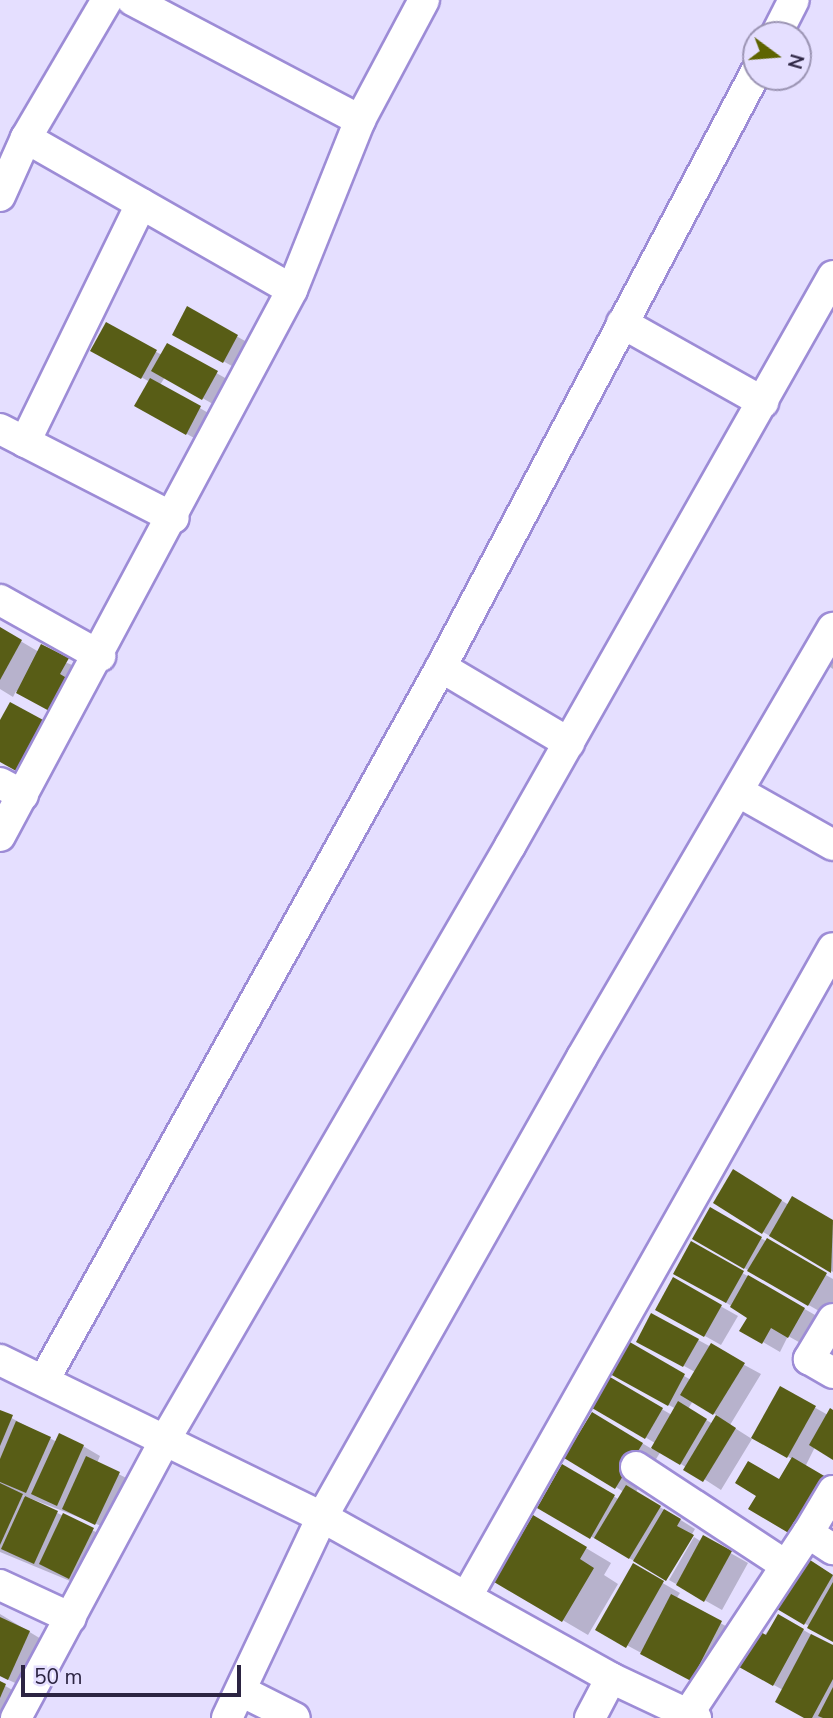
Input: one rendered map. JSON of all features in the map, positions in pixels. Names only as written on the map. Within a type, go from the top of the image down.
[{"type":"street","points":[[0,196],[26,138],[107,0]]},
{"type":"street","points":[[132,0],[360,120]]},
{"type":"street","points":[[0,836],[11,789],[100,656],[292,290],[360,120],[424,0]]},
{"type":"street","points":[[783,21],[794,0]]},
{"type":"street","points":[[45,1378],[440,667],[746,91]]},
{"type":"street","points":[[26,138],[292,290]]},
{"type":"street","points":[[141,204],[12,436],[174,518]]},
{"type":"street","points":[[16,1718],[166,1438],[569,743],[833,276]]},
{"type":"street","points":[[622,323],[763,402]]},
{"type":"street","points":[[0,600],[100,656]]},
{"type":"street","points":[[227,1718],[322,1517],[582,1057],[833,628]]},
{"type":"street","points":[[440,667],[569,743]]},
{"type":"street","points":[[739,792],[833,845]]},
{"type":"street","points":[[467,1596],[833,948]]},
{"type":"street","points":[[833,1319],[809,1359],[833,1373]]},
{"type":"street","points":[[0,1360],[45,1378],[322,1517],[611,1678],[692,1716],[833,1491]]},
{"type":"street","points":[[636,1467],[785,1565]]},
{"type":"street","points":[[808,1533],[833,1549]]},
{"type":"street","points":[[0,1585],[71,1618]]},
{"type":"street","points":[[590,1718],[611,1678]]},
{"type":"street","points":[[242,1691],[295,1718]]},
{"type":"building","points":[[187,306],[238,335],[223,363],[172,335]]},
{"type":"building","points":[[106,322],[157,350],[141,379],[90,351]]},
{"type":"building","points":[[167,343],[218,371],[202,400],[151,371]]},
{"type":"building","points":[[150,378],[201,406],[186,435],[134,406]]},
{"type":"building","points":[[0,627],[22,640],[0,680]]},
{"type":"building","points":[[41,644],[69,658],[60,674],[70,680],[53,713],[16,693]]},
{"type":"building","points":[[10,702],[45,721],[18,772],[0,762],[0,720]]},
{"type":"building","points":[[733,1169],[782,1200],[762,1234],[713,1203]]},
{"type":"building","points":[[792,1196],[833,1220],[831,1273],[769,1236]]},
{"type":"building","points":[[710,1207],[762,1237],[744,1269],[692,1239]]},
{"type":"building","points":[[767,1238],[827,1273],[808,1306],[747,1271]]},
{"type":"building","points":[[691,1241],[744,1271],[726,1303],[673,1274]]},
{"type":"building","points":[[748,1275],[805,1308],[788,1338],[771,1328],[762,1344],[739,1331],[747,1318],[730,1307]]},
{"type":"building","points":[[673,1277],[722,1305],[704,1337],[655,1310]]},
{"type":"building","points":[[651,1313],[699,1339],[683,1367],[636,1342]]},
{"type":"building","points":[[628,1341],[685,1374],[668,1406],[610,1374]]},
{"type":"building","points":[[711,1343],[745,1363],[713,1415],[680,1395]]},
{"type":"building","points":[[610,1377],[663,1408],[645,1439],[592,1408]]},
{"type":"building","points":[[780,1386],[816,1406],[787,1458],[751,1438]]},
{"type":"building","points":[[678,1401],[707,1419],[680,1465],[651,1448]]},
{"type":"building","points":[[830,1408],[833,1410],[833,1460],[809,1445]]},
{"type":"building","points":[[0,1410],[13,1415],[0,1446]]},
{"type":"building","points":[[592,1412],[643,1443],[615,1489],[564,1458]]},
{"type":"building","points":[[716,1415],[736,1428],[703,1482],[683,1470]]},
{"type":"building","points":[[16,1421],[51,1437],[26,1493],[0,1482],[0,1459]]},
{"type":"building","points":[[59,1433],[84,1445],[57,1506],[31,1494]]},
{"type":"building","points":[[86,1456],[120,1472],[95,1525],[62,1509]]},
{"type":"building","points":[[792,1457],[826,1477],[792,1535],[748,1509],[756,1496],[735,1483],[748,1461],[779,1479]]},
{"type":"building","points":[[562,1464],[615,1495],[590,1539],[537,1508]]},
{"type":"building","points":[[0,1483],[23,1494],[0,1545]]},
{"type":"building","points":[[626,1485],[661,1506],[629,1559],[594,1538]]},
{"type":"building","points":[[25,1496],[58,1511],[34,1564],[1,1549]]},
{"type":"building","points":[[664,1509],[681,1519],[677,1526],[694,1535],[666,1581],[633,1561]]},
{"type":"building","points":[[63,1513],[94,1528],[69,1579],[39,1564]]},
{"type":"building","points":[[533,1515],[587,1547],[580,1559],[594,1568],[562,1622],[494,1582]]},
{"type":"building","points":[[703,1535],[732,1551],[704,1602],[676,1585]]},
{"type":"building","points":[[807,1558],[833,1575],[804,1625],[777,1609]]},
{"type":"building","points":[[633,1563],[664,1581],[626,1648],[595,1630]]},
{"type":"building","points":[[833,1582],[833,1642],[807,1628]]},
{"type":"building","points":[[671,1594],[722,1621],[691,1681],[640,1654]]},
{"type":"building","points":[[778,1614],[804,1629],[773,1686],[739,1667],[759,1631],[766,1635]]},
{"type":"building","points":[[0,1617],[30,1631],[8,1680],[0,1676]]},
{"type":"building","points":[[811,1634],[833,1645],[833,1679],[812,1718],[804,1718],[775,1702]]},
{"type":"building","points":[[0,1681],[6,1684],[0,1698]]},
{"type":"building","points":[[833,1687],[833,1718],[818,1716]]}]
